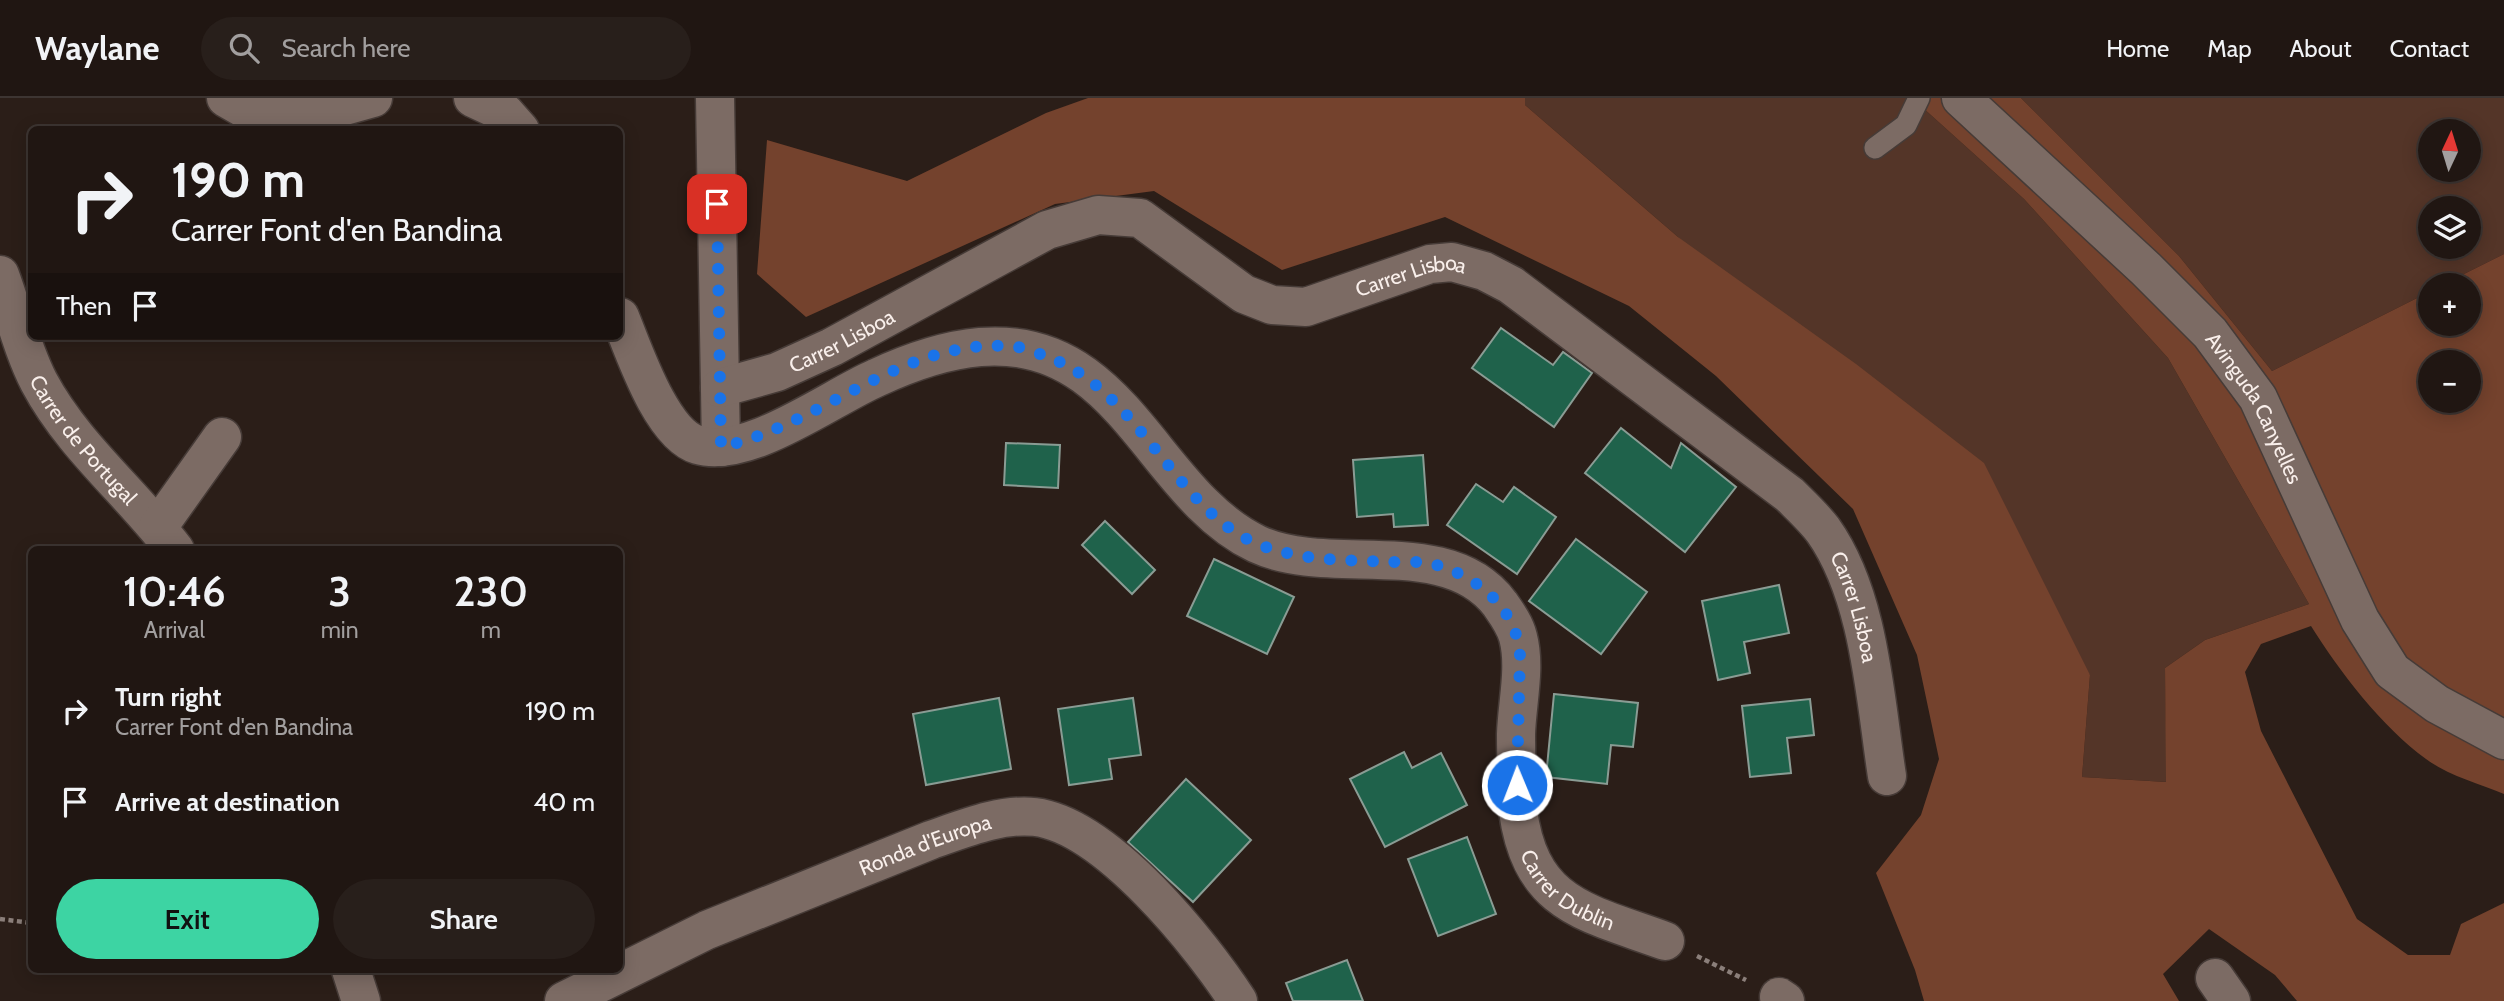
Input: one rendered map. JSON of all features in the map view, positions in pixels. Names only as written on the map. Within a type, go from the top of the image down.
[{"type":"street","points":[[226,98],[258,117],[309,116],[373,98]]},
{"type":"street","points":[[473,98],[505,113],[516,126]]},
{"type":"street","points":[[623,324],[654,398],[680,435],[698,445],[721,447],[715,98]]},
{"type":"street","name":"Avinguda Canyelles","points":[[1961,98],[2136,259],[2210,332],[2258,398],[2360,620],[2392,671],[2437,704],[2504,740]]},
{"type":"street","name":"Carrer Lisboa","points":[[720,388],[777,372],[832,347],[1047,230],[1098,215],[1140,218],[1244,294],[1272,305],[1306,307],[1430,264],[1452,262],[1484,271],[1511,285],[1790,495],[1823,530],[1844,568],[1865,635],[1887,776]]},
{"type":"street","name":"Carrer de Portugal","points":[[0,275],[39,382],[100,468],[166,538]]},
{"type":"street","name":"Carrer Dublin","points":[[721,447],[752,440],[876,377],[943,353],[980,347],[1020,347],[1072,366],[1111,397],[1217,515],[1257,544],[1319,559],[1431,563],[1469,577],[1497,600],[1515,629],[1520,652],[1516,734],[1518,811],[1522,837],[1531,864],[1564,902],[1665,941]]},
{"type":"street","points":[[166,538],[222,437]]},
{"type":"street","name":"Ronda d'Europa","points":[[623,972],[708,930],[931,839],[969,827],[1034,817],[1057,822],[1120,863],[1137,878],[1197,942],[1238,1001]]},
{"type":"street","points":[[352,973],[361,1001]]},
{"type":"street","name":"Ronda d'Europa","points":[[564,1001],[621,973]]},
{"type":"lane","points":[[1875,148],[1906,125],[1919,98]]},
{"type":"path","points":[[0,919],[28,922]]},
{"type":"shaded area","points":[[1088,98],[1525,98],[1525,105],[1678,237],[1856,364],[1984,463],[2090,675],[2082,777],[2166,782],[2165,668],[2205,640],[2309,604],[2168,358],[2024,199],[1912,98],[2021,98],[2179,256],[2272,371],[2418,298],[2418,336],[2481,336],[2481,273],[2466,273],[2504,254],[2504,794],[2444,770],[2410,746],[2363,697],[2311,626],[2261,644],[2245,672],[2261,731],[2357,919],[2408,955],[2450,955],[2461,924],[2504,903],[2504,1001],[2297,1001],[2275,975],[2209,929],[2163,974],[2179,1001],[1924,1001],[1915,970],[1876,873],[1921,815],[1939,759],[1917,655],[1853,509],[1716,376],[1629,306],[1445,217],[1282,270],[1154,191],[1055,204],[806,317],[757,274],[767,140],[907,181],[1046,113]]},
{"type":"shaded area","points":[[1525,98],[1912,98],[2024,199],[2168,358],[2309,604],[2205,640],[2165,668],[2167,782],[2082,777],[2090,675],[1678,237],[1525,105]]},
{"type":"shaded area","points":[[2021,98],[2504,98],[2504,254],[2466,273],[2418,273],[2418,298],[2272,371],[2179,256]]},
{"type":"building","points":[[1501,328],[1553,365],[1563,352],[1592,373],[1554,427],[1472,368]]},
{"type":"building","points":[[1621,428],[1671,468],[1681,443],[1736,487],[1685,552],[1585,473]]},
{"type":"building","points":[[1006,443],[1060,445],[1058,488],[1004,485]]},
{"type":"building","points":[[1423,455],[1428,525],[1394,527],[1393,514],[1357,517],[1353,460]]},
{"type":"building","points":[[1476,484],[1503,502],[1514,487],[1556,517],[1517,574],[1447,525]]},
{"type":"building","points":[[1105,521],[1155,570],[1132,594],[1082,545]]},
{"type":"building","points":[[1576,539],[1647,592],[1601,654],[1529,601]]},
{"type":"building","points":[[1214,559],[1294,597],[1267,654],[1187,616]]},
{"type":"building","points":[[1779,585],[1789,633],[1744,642],[1750,673],[1718,680],[1702,601]]},
{"type":"building","points":[[1554,694],[1638,703],[1633,747],[1611,745],[1607,784],[1546,777]]},
{"type":"building","points":[[999,698],[1011,769],[926,785],[913,714]]},
{"type":"building","points":[[1133,698],[1141,755],[1109,759],[1112,779],[1069,785],[1058,709]]},
{"type":"building","points":[[1810,699],[1814,735],[1787,738],[1791,773],[1750,777],[1742,706]]},
{"type":"building","points":[[1404,752],[1412,768],[1441,753],[1467,805],[1385,847],[1350,779]]},
{"type":"building","points":[[1186,779],[1251,840],[1193,902],[1128,842]]},
{"type":"building","points":[[1467,837],[1496,914],[1438,936],[1408,859]]},
{"type":"building","points":[[1347,960],[1363,1001],[1293,1001],[1286,983]]},
{"type":"route","points":[[717,204],[721,447],[752,440],[876,377],[943,353],[980,347],[1020,347],[1072,366],[1111,397],[1212,511],[1257,544],[1319,559],[1431,563],[1469,577],[1497,600],[1518,636],[1520,652],[1516,734],[1517,785]]}]
